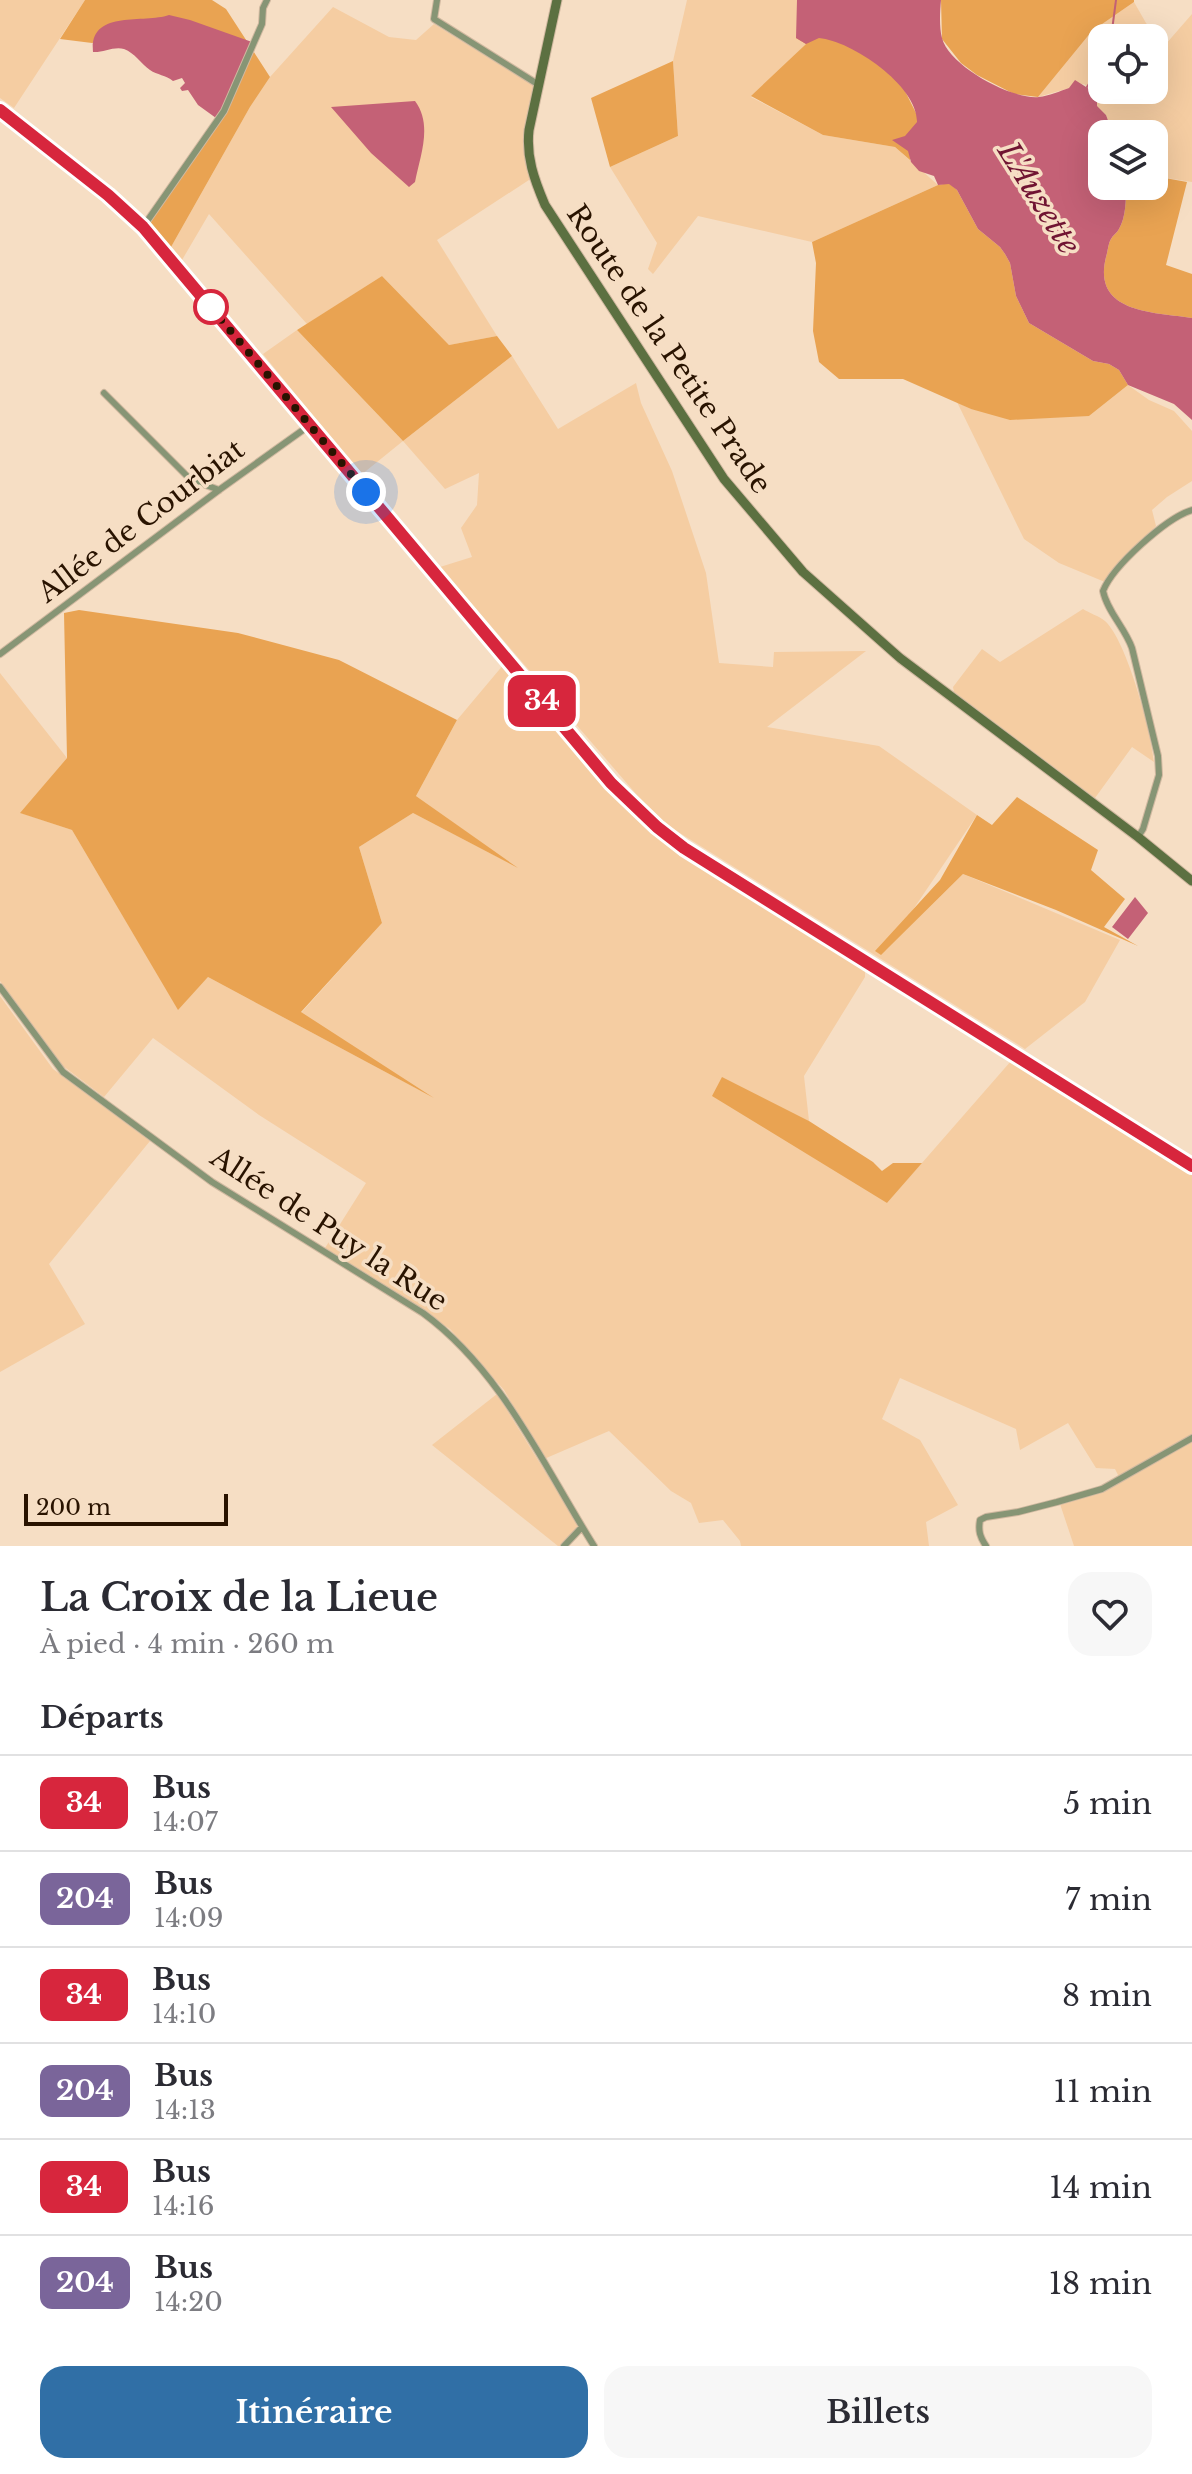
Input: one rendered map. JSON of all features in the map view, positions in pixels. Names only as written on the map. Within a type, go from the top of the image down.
[{"type":"main road","points":[[0,110],[108,195],[143,227],[611,783],[657,827],[696,856],[1192,1166]]},
{"type":"street","points":[[143,227],[224,111],[262,24],[267,0]]},
{"type":"street","points":[[437,0],[434,19],[539,85]]},
{"type":"street","name":"Route de la Petite Prade","points":[[557,0],[527,148],[533,175],[545,205],[724,479],[803,572],[858,623],[1192,881]]},
{"type":"street","points":[[104,393],[190,479],[219,490]]},
{"type":"street","name":"Allée de Courbiat","points":[[0,654],[310,425]]},
{"type":"street","points":[[1138,837],[1159,775],[1158,756],[1132,648],[1127,633],[1105,601],[1103,591],[1144,541],[1163,524],[1192,510]]},
{"type":"street","name":"Allée de Puy la Rue","points":[[0,987],[63,1072],[212,1182],[449,1332],[501,1392],[594,1546]]},
{"type":"street","points":[[986,1546],[979,1533],[980,1520],[1102,1489],[1192,1438]]},
{"type":"street","points":[[564,1546],[582,1527]]},
{"type":"shaded area","points":[[0,0],[85,0],[14,108],[0,98]]},
{"type":"shaded area","points":[[85,0],[212,0],[226,9],[270,77],[171,247],[146,218],[223,109],[186,23],[92,43],[60,39]]},
{"type":"shaded area","points":[[687,0],[806,0],[806,44],[751,97],[823,135],[895,147],[938,185],[812,242],[698,216],[653,274],[648,269],[657,243],[610,167],[678,136],[673,61]]},
{"type":"shaded area","points":[[941,0],[1134,0],[1102,24],[1088,24],[1088,36],[1038,97],[1014,94],[977,75],[961,63],[942,39]]},
{"type":"shaded area","points":[[1134,2],[1147,24],[1102,24]]},
{"type":"shaded area","points":[[333,7],[389,37],[416,40],[434,24],[536,87],[523,147],[532,178],[437,240],[497,336],[449,345],[382,276],[307,324],[209,214],[182,260],[171,247],[270,77]]},
{"type":"shaded area","points":[[1192,14],[1192,182],[1168,178],[1168,120],[1108,120],[1096,106],[1168,104],[1168,42]]},
{"type":"shaded area","points":[[812,35],[847,39],[898,77],[918,117],[910,160],[895,147],[823,135],[751,96],[806,44],[796,38]]},
{"type":"shaded area","points":[[1088,36],[1088,87],[1084,84],[1038,97]]},
{"type":"shaded area","points":[[673,61],[678,136],[610,167],[591,98]]},
{"type":"shaded area","points":[[1168,179],[1187,182],[1166,265],[1192,274],[1192,318],[1129,306],[1108,289],[1104,275],[1106,257],[1109,243],[1123,219],[1126,200],[1168,200]]},
{"type":"shaded area","points":[[949,183],[957,190],[978,229],[1005,254],[1010,263],[1016,296],[1029,323],[1093,361],[1119,370],[1128,385],[1089,416],[1010,420],[971,409],[903,379],[839,379],[819,362],[813,331],[816,263],[812,242],[938,185]]},
{"type":"shaded area","points":[[382,276],[449,345],[497,336],[512,356],[403,441],[297,330]]},
{"type":"shaded area","points":[[297,330],[403,441],[361,475],[263,354]]},
{"type":"shaded area","points":[[512,356],[558,429],[636,383],[641,403],[672,471],[706,573],[719,663],[773,667],[774,652],[866,651],[767,727],[879,746],[977,815],[885,951],[963,874],[1120,940],[1085,1002],[1025,1049],[667,825],[637,795],[440,567],[472,557],[461,528],[477,505],[479,473],[445,489],[403,441]]},
{"type":"shaded area","points":[[1128,385],[1149,400],[1174,411],[1192,431],[1192,481],[1152,510],[1156,526],[1105,582],[1059,563],[1024,539],[957,402],[971,409],[1089,416]]},
{"type":"shaded area","points":[[1083,609],[1105,621],[1122,647],[1143,709],[1154,762],[1132,747],[1095,798],[954,692],[953,687],[982,649],[1000,662]]},
{"type":"shaded area","points":[[79,610],[238,633],[339,660],[457,720],[416,796],[518,868],[413,813],[359,847],[382,923],[301,1012],[434,1098],[208,977],[178,1010],[72,830],[20,813],[67,758],[64,613]]},
{"type":"shaded area","points":[[504,664],[643,823],[666,842],[865,969],[865,977],[804,1076],[809,1121],[722,1078],[887,1203],[1011,1061],[1192,1171],[1192,1435],[1119,1477],[1115,1469],[1096,1468],[1068,1423],[1020,1450],[1016,1429],[900,1378],[882,1419],[920,1440],[958,1505],[926,1522],[929,1546],[741,1546],[723,1520],[699,1523],[691,1503],[671,1491],[609,1431],[544,1459],[504,1390],[450,1329],[325,1248],[366,1183],[259,1115],[153,1038],[104,1097],[63,1066],[0,981],[0,673],[67,758],[21,813],[72,830],[178,1009],[208,977],[421,1091],[301,1013],[382,923],[359,847],[413,813],[511,864],[416,796],[457,720]]},
{"type":"shaded area","points":[[1017,797],[1098,850],[1091,870],[1125,899],[1104,927],[1138,946],[963,874],[881,955],[875,951],[940,880],[977,815],[992,825]]},
{"type":"shaded area","points":[[0,996],[53,1069],[150,1141],[49,1264],[85,1324],[0,1372]]},
{"type":"shaded area","points":[[722,1077],[809,1121],[882,1171],[893,1163],[922,1163],[887,1203],[712,1096]]},
{"type":"shaded area","points":[[497,1394],[577,1523],[578,1527],[562,1546],[558,1546],[432,1445]]},
{"type":"shaded area","points":[[1192,1441],[1192,1546],[1074,1546],[1060,1504],[1103,1491]]},
{"type":"water","name":"L'Auzette","points":[[797,0],[941,0],[940,29],[947,49],[983,79],[1027,96],[1039,97],[1069,88],[1075,80],[1088,88],[1088,104],[1097,104],[1108,120],[1088,120],[1088,200],[1126,200],[1123,219],[1110,241],[1106,257],[1104,275],[1108,289],[1129,306],[1192,318],[1192,420],[1174,404],[1128,385],[1119,370],[1109,364],[1093,361],[1029,323],[1016,296],[1010,263],[1000,247],[978,229],[957,190],[949,184],[938,185],[934,176],[919,171],[911,162],[908,151],[892,140],[905,136],[917,122],[907,94],[881,68],[848,47],[819,38],[806,44],[796,38]]},
{"type":"water","points":[[169,15],[252,42],[223,109],[216,118],[198,105],[188,90],[182,91],[180,88],[185,83],[182,78],[173,81],[153,72],[124,49],[93,52],[94,38],[108,24]]},
{"type":"water","points":[[415,101],[423,120],[424,141],[415,182],[409,187],[371,153],[331,107]]},
{"type":"water","points":[[1135,897],[1148,913],[1128,939],[1112,927]]},
{"type":"waterway","points":[[1113,24],[1116,0]]},
{"type":"bus line","name":"34","points":[[0,110],[108,195],[143,227],[634,807],[684,848],[1192,1166]]},
{"type":"route","points":[[211,307],[202,297],[366,492]]}]
